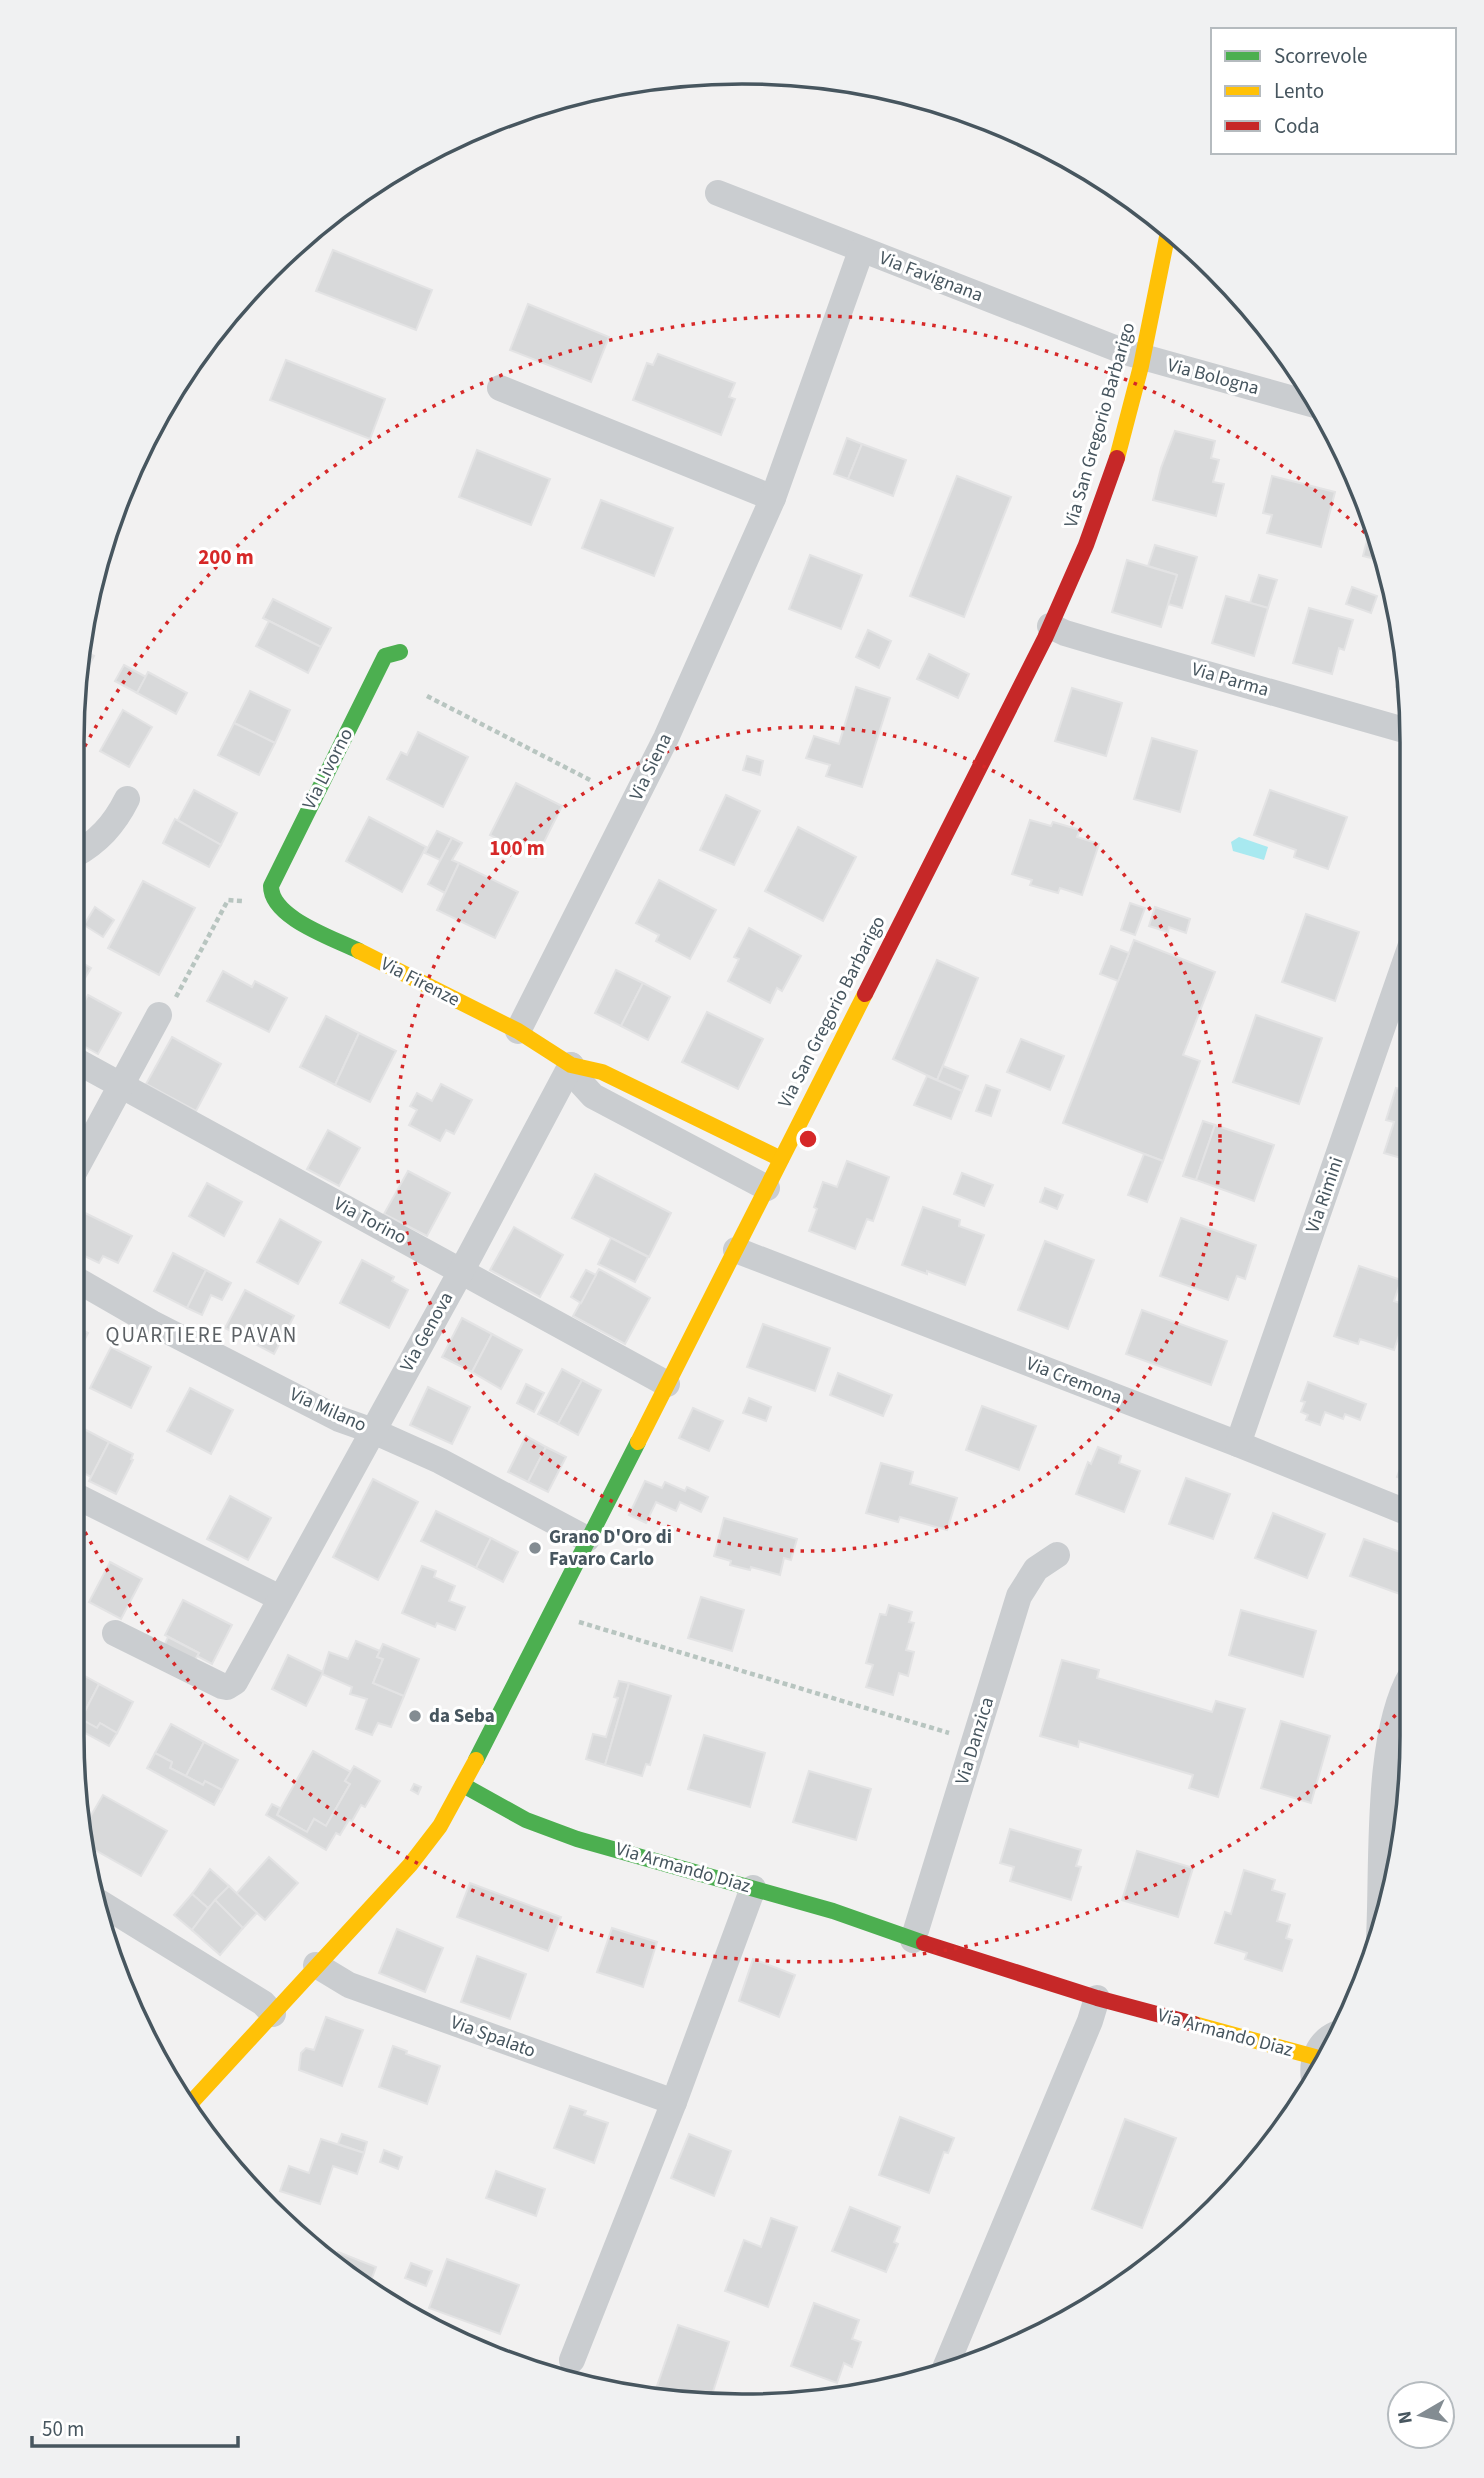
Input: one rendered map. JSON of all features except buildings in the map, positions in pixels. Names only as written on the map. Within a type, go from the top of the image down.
[{"type":"street","name":"Via Favignana","points":[[718,194],[1144,358]]},
{"type":"street","name":"Via San Gregorio Barbarigo","points":[[463,1785],[768,1188],[1081,560],[1105,496],[1144,358],[1167,239]]},
{"type":"street","name":"Via Siena","points":[[519,1031],[666,738],[773,498],[861,251]]},
{"type":"street","name":"Via Bologna","points":[[1144,358],[1305,402]]},
{"type":"street","points":[[500,388],[773,498]]},
{"type":"street","name":"Via Parma","points":[[1050,626],[1098,643],[1400,729]]},
{"type":"street","name":"Via Livorno","points":[[271,898],[272,880],[385,656],[400,652]]},
{"type":"street","points":[[84,850],[108,830],[127,799]]},
{"type":"street","name":"Via Firenze","points":[[271,898],[286,914],[519,1031],[570,1065],[602,1072],[781,1159]]},
{"type":"street","points":[[84,1153],[120,1085],[167,1006]]},
{"type":"street","name":"Via Rimini","points":[[1238,1444],[1400,1008]]},
{"type":"street","name":"Via Torino","points":[[84,1065],[667,1384]]},
{"type":"street","name":"Via Firenze","points":[[570,1065],[593,1096],[768,1188]]},
{"type":"street","name":"Via Genova","points":[[115,1633],[222,1686],[227,1687],[235,1682],[570,1065]]},
{"type":"street","name":"Via Cremona","points":[[736,1250],[1400,1510]]},
{"type":"street","name":"Via Milano","points":[[84,1284],[152,1323],[340,1419],[440,1461],[587,1539]]},
{"type":"street","points":[[84,1500],[280,1598]]},
{"type":"street","name":"Via Danzica","points":[[914,1940],[1019,1596],[1036,1569],[1057,1555]]},
{"type":"street","points":[[1381,1894],[1384,1794],[1395,1713],[1400,1701]]},
{"type":"street","points":[[194,2101],[410,1865],[440,1826],[463,1785]]},
{"type":"street","name":"Via Armando Diaz","points":[[463,1785],[488,1795],[508,1810],[537,1825],[577,1839],[833,1911],[914,1940],[1311,2067]]},
{"type":"street","points":[[572,2360],[674,2102],[753,1888]]},
{"type":"street","points":[[106,1906],[263,2003],[273,2014]]},
{"type":"street","name":"Via Spalato","points":[[316,1965],[349,1985],[674,2102]]},
{"type":"street","points":[[948,2361],[1090,2021],[1097,1998]]},
{"type":"path","points":[[428,696],[590,780]]},
{"type":"path","points":[[167,1006],[228,900],[246,901]]},
{"type":"path","points":[[571,1620],[960,1736]]},
{"type":"water","points":[[1239,837],[1268,847],[1264,860],[1233,851],[1231,842]]},
{"type":"traffic: fast","points":[[359,951],[305,926],[292,917],[281,908],[271,886],[385,656],[400,652]]},
{"type":"traffic: fast","points":[[476,1760],[638,1442]]},
{"type":"traffic: fast","points":[[463,1785],[526,1820],[577,1839],[833,1911],[924,1943]]},
{"type":"traffic: slow","points":[[1117,458],[1141,366],[1167,239]]},
{"type":"traffic: slow","points":[[359,951],[518,1031],[571,1065],[602,1072],[781,1159]]},
{"type":"traffic: slow","points":[[638,1442],[865,994]]},
{"type":"traffic: slow","points":[[194,2100],[410,1865],[440,1826],[476,1760]]},
{"type":"traffic: slow","points":[[1194,2024],[1315,2057]]},
{"type":"traffic: jam","points":[[865,994],[1045,638],[1086,545],[1117,458]]},
{"type":"traffic: jam","points":[[924,1943],[1097,1998],[1194,2024]]},
{"type":"place","name":"Grano D'Oro di Favaro Carlo","points":[[535,1548]]},
{"type":"place","name":"da Seba","points":[[415,1716]]},
{"type":"district","name":"QUARTIERE PAVAN","points":[[202,1335]]}]
